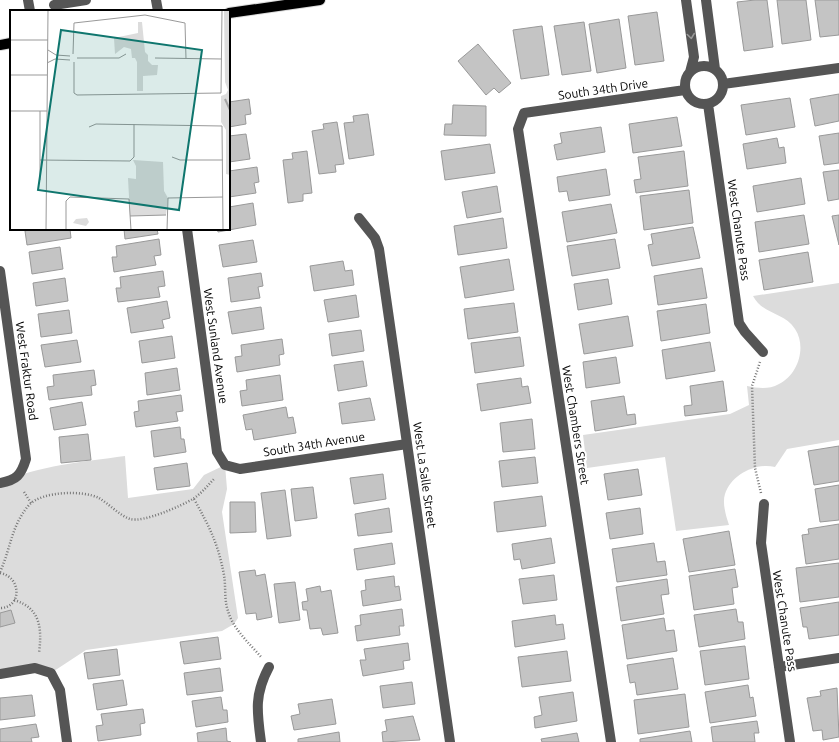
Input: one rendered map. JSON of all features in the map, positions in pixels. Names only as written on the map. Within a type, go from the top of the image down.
[{"type":"main road","points":[[230,13],[320,0]]},
{"type":"main road","points":[[0,45],[10,43]]},
{"type":"street","points":[[28,0],[30,10]]},
{"type":"street","points":[[54,4],[86,0]]},
{"type":"street","points":[[156,0],[158,10]]},
{"type":"street","points":[[686,0],[694,57],[685,83],[686,90],[688,95],[696,103],[708,104],[713,102],[721,94],[723,84],[719,73],[715,69],[699,66],[690,72]]},
{"type":"street","points":[[706,0],[715,69]]},
{"type":"street","points":[[723,84],[839,68]]},
{"type":"street","name":"South 34th Drive","points":[[524,113],[686,90]]},
{"type":"street","name":"West Chanute Pass","points":[[708,104],[739,322],[745,332],[763,352]]},
{"type":"street","name":"West Chambers Street","points":[[524,113],[518,129],[611,742]]},
{"type":"street","name":"West La Salle Street","points":[[359,218],[374,238],[379,249],[450,742]]},
{"type":"street","name":"West Sunland Avenue","points":[[187,230],[218,452],[225,465]]},
{"type":"street","name":"West Fraktur Road","points":[[0,271],[26,459],[22,473],[9,481],[0,483]]},
{"type":"street","name":"South 34th Avenue","points":[[225,465],[240,469],[407,444]]},
{"type":"street","name":"West Chanute Pass","points":[[764,504],[760,544],[790,742]]},
{"type":"street","points":[[779,667],[839,658]]},
{"type":"street","points":[[261,742],[256,708],[262,681],[270,667]]},
{"type":"street","points":[[0,674],[35,668],[51,673],[60,690],[67,742]]},
{"type":"path","points":[[763,352],[752,386],[755,468],[764,504]]},
{"type":"path","points":[[0,608],[10,605],[14,600],[17,591],[16,585],[10,576],[0,572],[12,533],[21,515],[31,504],[57,494],[73,492],[98,498],[130,519],[148,518],[174,509],[194,499],[215,478]]},
{"type":"path","points":[[24,492],[31,504]]},
{"type":"path","points":[[194,499],[213,533],[224,576],[228,611],[234,624],[270,667]]},
{"type":"path","points":[[14,600],[22,602],[33,611],[39,621],[42,634],[39,653]]},
{"type":"shaded area","points":[[839,283],[839,440],[787,449],[775,467],[760,466],[752,468],[738,476],[728,487],[724,498],[725,510],[729,525],[676,531],[665,457],[587,468],[583,435],[730,414],[749,405],[747,386],[767,388],[775,386],[786,380],[796,367],[799,360],[799,336],[790,323],[762,307],[753,296]]},
{"type":"shaded area","points":[[125,456],[128,498],[193,489],[204,475],[225,465],[227,489],[222,512],[238,618],[234,624],[222,631],[86,650],[51,673],[35,668],[0,674],[0,483],[46,468],[77,462]]},
{"type":"building","points":[[767,0],[773,47],[744,51],[737,2]]},
{"type":"building","points":[[777,0],[806,0],[811,40],[782,44]]},
{"type":"building","points":[[815,0],[839,0],[839,35],[820,37]]},
{"type":"building","points":[[657,12],[664,61],[635,65],[628,16]]},
{"type":"building","points":[[619,19],[626,68],[597,73],[589,24]]},
{"type":"building","points":[[584,22],[591,71],[562,75],[554,26]]},
{"type":"building","points":[[542,26],[549,75],[521,79],[513,30]]},
{"type":"building","points":[[478,44],[511,83],[499,93],[494,88],[486,95],[458,61]]},
{"type":"building","points":[[839,94],[839,121],[815,126],[810,99]]},
{"type":"building","points":[[790,98],[795,127],[746,135],[741,105]]},
{"type":"building","points":[[249,99],[251,114],[245,115],[246,124],[230,127],[230,102]]},
{"type":"building","points":[[453,105],[486,106],[486,136],[444,135],[445,124],[452,124]]},
{"type":"building","points":[[368,114],[374,155],[349,159],[344,123],[354,122],[353,116]]},
{"type":"building","points":[[677,117],[682,146],[633,153],[629,124]]},
{"type":"building","points":[[337,122],[344,164],[335,165],[336,172],[319,174],[312,131],[324,129],[323,124]]},
{"type":"building","points":[[601,127],[605,152],[557,160],[554,145],[562,143],[560,133]]},
{"type":"building","points":[[839,133],[839,163],[824,165],[819,136]]},
{"type":"building","points":[[246,134],[250,159],[230,162],[230,136]]},
{"type":"building","points":[[777,138],[779,148],[784,147],[786,163],[747,169],[743,144]]},
{"type":"building","points":[[490,144],[495,173],[445,180],[441,151]]},
{"type":"building","points":[[307,151],[312,193],[303,194],[303,201],[288,203],[283,160],[293,159],[292,153]]},
{"type":"building","points":[[684,151],[688,186],[636,193],[634,180],[641,179],[638,157]]},
{"type":"building","points":[[257,167],[259,182],[254,183],[256,193],[230,197],[230,171]]},
{"type":"building","points":[[606,169],[610,195],[569,201],[567,191],[559,192],[557,177]]},
{"type":"building","points":[[839,170],[839,199],[828,201],[823,172]]},
{"type":"building","points":[[801,178],[805,204],[757,212],[753,186]]},
{"type":"building","points":[[497,186],[501,212],[467,218],[462,192]]},
{"type":"building","points":[[689,190],[693,223],[644,230],[640,196]]},
{"type":"building","points":[[253,203],[256,225],[230,230],[230,207]]},
{"type":"building","points":[[611,204],[617,233],[567,242],[562,212]]},
{"type":"building","points":[[804,215],[809,244],[759,252],[755,222]]},
{"type":"building","points":[[839,215],[839,245],[832,216]]},
{"type":"building","points":[[503,218],[507,248],[458,255],[454,226]]},
{"type":"building","points":[[693,227],[700,258],[652,266],[648,245],[653,244],[651,234]]},
{"type":"building","points":[[70,230],[71,238],[27,245],[25,231]]},
{"type":"building","points":[[124,230],[157,230],[158,234],[125,239]]},
{"type":"building","points":[[217,230],[229,230],[218,232]]},
{"type":"building","points":[[159,239],[161,255],[154,256],[156,265],[114,272],[112,257],[117,257],[116,246]]},
{"type":"building","points":[[615,239],[620,268],[572,276],[567,246]]},
{"type":"building","points":[[253,240],[257,262],[223,267],[219,245]]},
{"type":"building","points":[[60,247],[63,269],[32,274],[29,252]]},
{"type":"building","points":[[808,252],[813,282],[764,290],[759,260]]},
{"type":"building","points":[[509,259],[514,290],[465,298],[460,267]]},
{"type":"building","points":[[343,261],[345,271],[352,270],[354,285],[314,291],[310,266]]},
{"type":"building","points":[[702,268],[707,298],[658,305],[654,276]]},
{"type":"building","points":[[163,271],[165,286],[158,287],[160,297],[118,302],[116,288],[121,288],[120,277]]},
{"type":"building","points":[[261,273],[263,286],[258,287],[260,298],[231,302],[228,278]]},
{"type":"building","points":[[65,278],[68,301],[36,306],[33,283]]},
{"type":"building","points":[[608,279],[612,304],[578,310],[574,284]]},
{"type":"building","points":[[356,295],[359,317],[328,322],[324,300]]},
{"type":"building","points":[[167,301],[170,318],[162,320],[164,328],[131,333],[127,308]]},
{"type":"building","points":[[514,303],[518,332],[468,339],[464,309]]},
{"type":"building","points":[[706,304],[710,333],[661,341],[657,311]]},
{"type":"building","points":[[261,307],[264,329],[232,334],[228,312]]},
{"type":"building","points":[[69,310],[72,333],[41,337],[38,314]]},
{"type":"building","points":[[628,316],[633,346],[584,354],[579,324]]},
{"type":"building","points":[[361,330],[364,351],[332,356],[329,334]]},
{"type":"building","points":[[172,336],[175,358],[142,363],[139,341]]},
{"type":"building","points":[[520,337],[524,366],[475,373],[471,343]]},
{"type":"building","points":[[282,339],[284,354],[279,355],[280,365],[237,372],[235,357],[242,356],[241,345]]},
{"type":"building","points":[[77,340],[81,362],[45,367],[41,345]]},
{"type":"building","points":[[710,342],[715,371],[666,379],[662,350]]},
{"type":"building","points":[[616,357],[620,383],[586,388],[583,362]]},
{"type":"building","points":[[363,361],[367,386],[338,391],[334,365]]},
{"type":"building","points":[[177,368],[180,390],[147,395],[145,373]]},
{"type":"building","points":[[94,370],[96,385],[91,386],[92,395],[49,400],[47,387],[54,386],[53,375]]},
{"type":"building","points":[[280,375],[283,400],[242,406],[240,391],[247,390],[246,380]]},
{"type":"building","points":[[521,378],[522,387],[528,386],[531,403],[481,411],[477,384]]},
{"type":"building","points":[[723,381],[727,411],[685,416],[684,406],[692,405],[690,386]]},
{"type":"building","points":[[181,395],[183,411],[176,412],[178,421],[136,427],[134,412],[139,411],[138,401]]},
{"type":"building","points":[[624,396],[627,415],[635,414],[636,424],[595,431],[591,401]]},
{"type":"building","points":[[370,398],[375,420],[342,424],[339,403]]},
{"type":"building","points":[[82,402],[86,425],[54,430],[50,408]]},
{"type":"building","points":[[286,407],[288,418],[293,417],[296,433],[254,440],[252,429],[246,430],[243,415]]},
{"type":"building","points":[[532,419],[535,449],[503,452],[500,423]]},
{"type":"building","points":[[180,427],[181,439],[184,439],[186,452],[154,457],[151,431]]},
{"type":"building","points":[[88,434],[91,460],[61,463],[59,437]]},
{"type":"building","points":[[839,446],[839,481],[814,485],[808,451]]},
{"type":"building","points":[[535,457],[538,483],[502,487],[499,461]]},
{"type":"building","points":[[187,463],[190,486],[157,490],[154,468]]},
{"type":"building","points":[[638,469],[642,495],[608,500],[604,474]]},
{"type":"building","points":[[383,474],[386,499],[354,504],[350,478]]},
{"type":"building","points":[[839,485],[839,520],[820,522],[815,489]]},
{"type":"building","points":[[313,487],[317,518],[295,521],[291,489]]},
{"type":"building","points":[[285,490],[291,536],[267,539],[261,493]]},
{"type":"building","points":[[542,496],[546,526],[497,532],[494,502]]},
{"type":"building","points":[[230,502],[255,502],[256,532],[230,533]]},
{"type":"building","points":[[389,508],[392,532],[358,536],[355,514]]},
{"type":"building","points":[[640,508],[643,534],[610,539],[606,513]]},
{"type":"building","points":[[839,524],[839,559],[806,564],[802,535],[809,534],[808,529]]},
{"type":"building","points":[[729,531],[735,565],[689,572],[683,539]]},
{"type":"building","points":[[551,538],[555,563],[522,569],[520,559],[514,560],[512,544]]},
{"type":"building","points":[[392,543],[395,564],[357,570],[354,549]]},
{"type":"building","points":[[654,543],[657,562],[665,561],[667,575],[617,582],[612,549]]},
{"type":"building","points":[[839,563],[839,597],[800,602],[796,568]]},
{"type":"building","points":[[735,569],[738,587],[732,588],[734,604],[694,610],[689,576]]},
{"type":"building","points":[[255,570],[256,576],[265,574],[272,617],[257,620],[256,613],[246,614],[239,572]]},
{"type":"building","points":[[554,575],[557,600],[523,604],[519,579]]},
{"type":"building","points":[[394,576],[395,587],[399,586],[401,600],[363,606],[361,591],[366,590],[365,580]]},
{"type":"building","points":[[667,579],[669,594],[661,595],[664,614],[621,621],[616,587]]},
{"type":"building","points":[[295,582],[300,620],[279,623],[274,584]]},
{"type":"building","points":[[320,586],[321,592],[331,590],[338,633],[323,635],[321,628],[310,629],[307,610],[303,610],[302,602],[308,601],[306,589]]},
{"type":"building","points":[[839,602],[839,635],[809,639],[807,627],[803,627],[800,608]]},
{"type":"building","points":[[402,609],[404,626],[399,626],[400,635],[357,641],[355,626],[361,625],[360,615]]},
{"type":"building","points":[[736,609],[738,622],[743,622],[745,639],[699,647],[694,615]]},
{"type":"building","points":[[11,610],[15,623],[0,627],[0,613]]},
{"type":"building","points":[[555,615],[556,625],[563,624],[565,639],[515,647],[512,621]]},
{"type":"building","points":[[664,618],[666,631],[674,630],[677,651],[627,659],[622,625]]},
{"type":"building","points":[[218,637],[221,659],[184,664],[180,642]]},
{"type":"building","points":[[408,643],[410,660],[403,661],[404,669],[363,676],[360,660],[366,660],[364,649]]},
{"type":"building","points":[[745,646],[749,679],[705,685],[700,651]]},
{"type":"building","points":[[117,649],[120,675],[88,679],[84,653]]},
{"type":"building","points":[[567,651],[571,681],[522,687],[518,657]]},
{"type":"building","points":[[673,658],[678,689],[637,695],[635,682],[630,683],[627,665]]},
{"type":"building","points":[[220,668],[223,691],[187,695],[184,673]]},
{"type":"building","points":[[123,680],[127,705],[97,710],[93,684]]},
{"type":"building","points":[[412,682],[415,704],[383,708],[380,686]]},
{"type":"building","points":[[748,685],[750,698],[753,697],[756,716],[710,723],[705,692]]},
{"type":"building","points":[[837,688],[839,737],[823,740],[822,730],[813,731],[807,698],[821,696],[820,691]]},
{"type":"building","points":[[573,692],[577,721],[535,728],[534,717],[542,715],[539,697]]},
{"type":"building","points":[[685,694],[689,727],[638,734],[634,700]]},
{"type":"building","points":[[32,695],[35,716],[0,720],[0,698]]},
{"type":"building","points":[[221,697],[223,710],[227,710],[228,722],[196,727],[192,701]]},
{"type":"building","points":[[332,699],[336,724],[294,730],[291,716],[300,714],[298,704]]},
{"type":"building","points":[[143,709],[145,723],[140,724],[141,735],[98,741],[96,726],[103,725],[101,714]]},
{"type":"building","points":[[413,716],[420,740],[383,742],[382,732],[387,731],[385,720]]},
{"type":"building","points":[[757,721],[759,733],[754,733],[755,742],[713,742],[711,727]]},
{"type":"building","points":[[36,724],[39,737],[31,738],[32,742],[0,742],[0,729]]},
{"type":"building","points":[[226,728],[227,741],[231,742],[198,742],[197,733]]},
{"type":"building","points":[[690,731],[692,742],[640,742],[640,739]]},
{"type":"building","points":[[339,732],[340,742],[298,742],[298,739]]},
{"type":"building","points":[[577,733],[579,742],[542,742],[541,739]]}]
